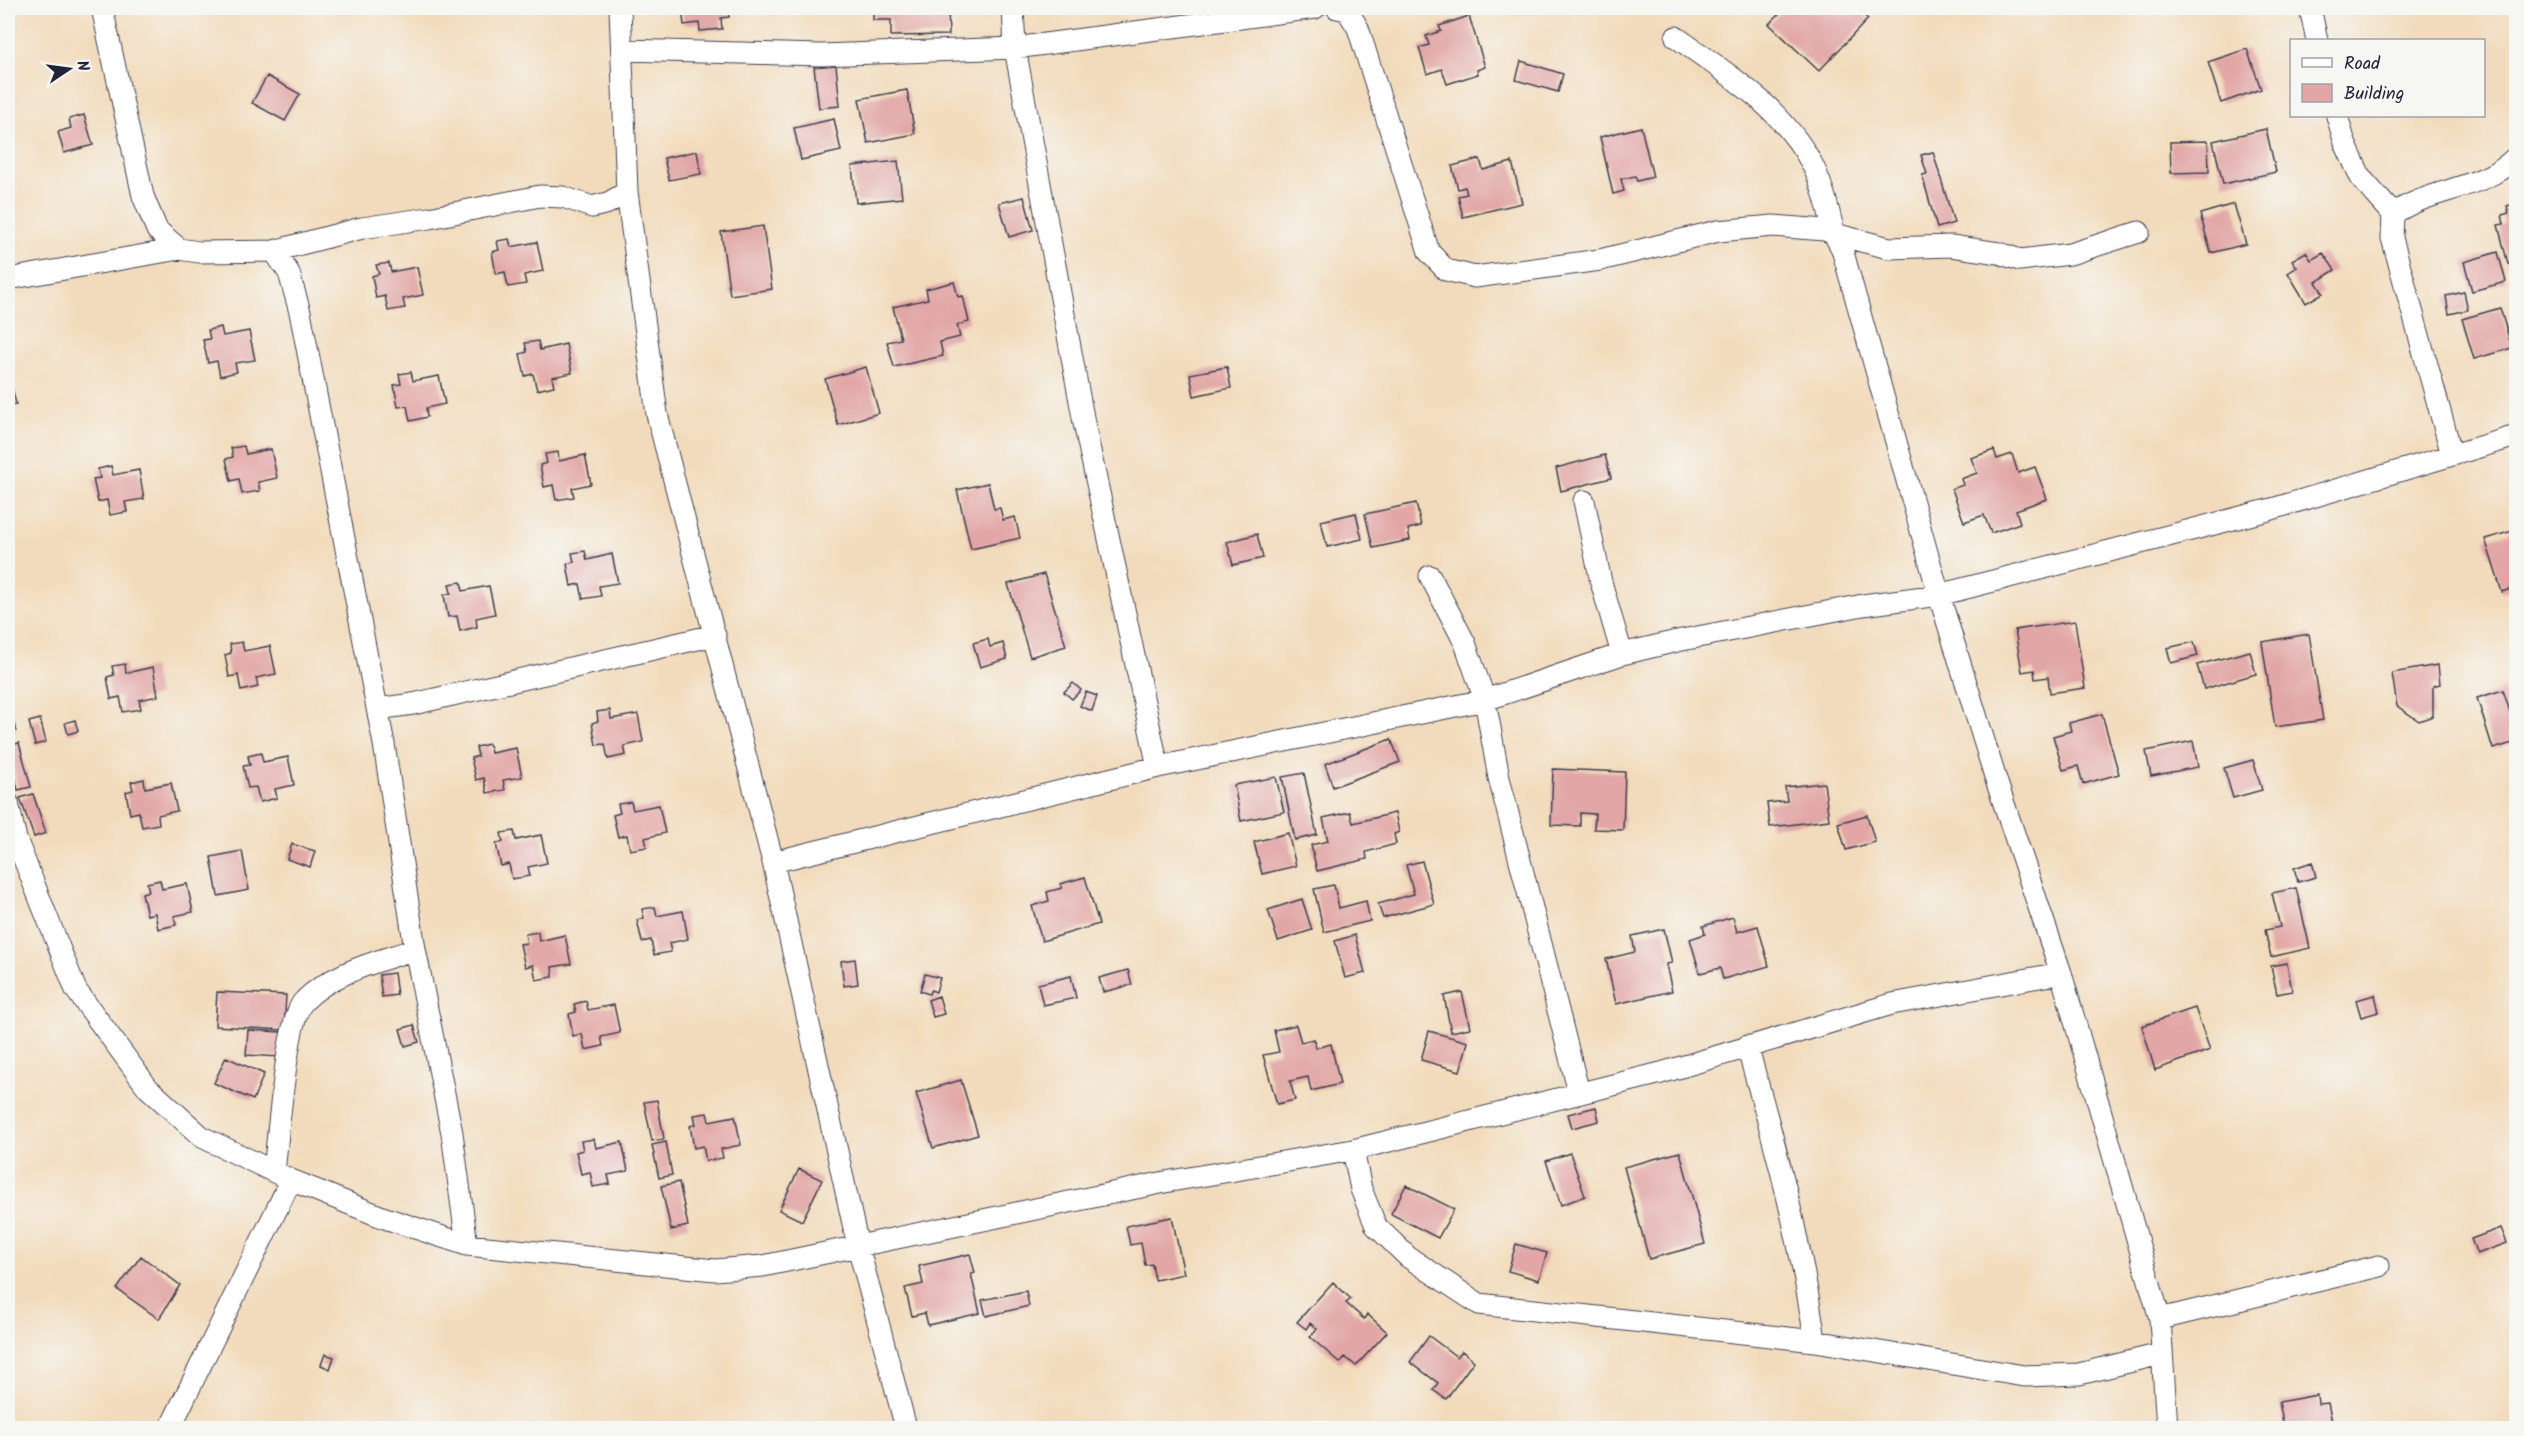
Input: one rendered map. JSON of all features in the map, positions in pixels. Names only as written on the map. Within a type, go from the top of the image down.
[{"type":"street","points":[[102,8],[143,196],[157,230],[179,249]]},
{"type":"street","points":[[620,8],[627,192],[657,414],[773,862],[858,1246],[906,1428]]},
{"type":"street","points":[[1012,8],[1015,48],[1084,423],[1158,767]]},
{"type":"street","points":[[622,50],[820,55],[1015,48],[1315,8]]},
{"type":"street","points":[[1337,8],[1347,10],[1358,28],[1430,252],[1446,270],[1475,277],[1600,260],[1718,231],[1773,226],[1825,230],[1889,248],[1951,246],[1999,253],[2020,260],[2070,254],[2139,232]]},
{"type":"street","points":[[2310,8],[2317,39]]},
{"type":"street","points":[[1676,37],[1750,90],[1784,123],[1812,164],[1826,201],[1834,234],[1842,249],[1939,595],[1997,783],[2061,973],[2160,1319],[2167,1428]]},
{"type":"street","points":[[2337,117],[2345,143],[2361,178],[2393,214],[2392,238],[2452,455]]},
{"type":"street","points":[[2393,214],[2407,204],[2469,185],[2505,168],[2517,157]]},
{"type":"street","points":[[8,279],[120,262],[179,249],[199,252],[274,251],[362,228],[429,218],[540,196],[563,197],[592,207],[608,203],[627,192]]},
{"type":"street","points":[[274,251],[289,273],[300,312],[376,709],[415,949],[452,1133],[467,1245]]},
{"type":"street","points":[[773,862],[1158,767],[1485,700],[1622,654],[1863,605],[1939,595],[2272,509],[2517,436]]},
{"type":"street","points":[[1584,501],[1601,582],[1622,654]]},
{"type":"street","points":[[1430,576],[1465,643],[1485,700],[1499,778],[1579,1093]]},
{"type":"street","points":[[376,709],[425,701],[715,635]]},
{"type":"street","points":[[8,803],[16,839],[76,990],[148,1088],[202,1137],[283,1176],[382,1217],[467,1245],[715,1270],[764,1266],[1165,1182],[1353,1150],[1661,1073],[1892,1004],[2061,973]]},
{"type":"street","points":[[170,1428],[283,1176],[292,1027],[301,1003],[330,982],[415,949]]},
{"type":"street","points":[[1747,1046],[1773,1137],[1804,1265],[1815,1341]]},
{"type":"street","points":[[1353,1150],[1361,1189],[1376,1226],[1408,1257],[1479,1304],[1815,1341],[2024,1376],[2079,1374],[2161,1354]]},
{"type":"street","points":[[2160,1319],[2379,1266]]},
{"type":"building","points":[[677,8],[727,8],[729,17],[721,18],[722,29],[700,31],[699,23],[684,25],[682,10]]},
{"type":"building","points":[[873,8],[948,8],[949,35],[891,36],[891,20],[873,20]]},
{"type":"building","points":[[1785,8],[1856,8],[1868,19],[1819,71],[1769,24]]},
{"type":"building","points":[[1469,16],[1485,67],[1477,70],[1478,74],[1447,84],[1442,69],[1427,74],[1419,48],[1429,45],[1426,36],[1441,31],[1439,26]]},
{"type":"building","points":[[2247,49],[2261,89],[2221,103],[2208,62]]},
{"type":"building","points":[[1521,61],[1563,74],[1558,92],[1516,80]]},
{"type":"building","points":[[836,65],[840,106],[819,108],[814,67]]},
{"type":"building","points":[[267,76],[300,94],[285,121],[252,103]]},
{"type":"building","points":[[907,90],[915,134],[868,143],[859,99]]},
{"type":"building","points":[[84,115],[93,145],[64,153],[58,132],[71,128],[69,119]]},
{"type":"building","points":[[834,119],[841,151],[801,160],[794,128]]},
{"type":"building","points":[[1641,127],[1653,177],[1637,181],[1635,176],[1621,179],[1624,191],[1613,194],[1600,137]]},
{"type":"building","points":[[2266,129],[2276,172],[2223,184],[2213,141]]},
{"type":"building","points":[[2208,141],[2209,172],[2171,173],[2170,142]]},
{"type":"building","points":[[697,151],[701,174],[669,180],[664,158]]},
{"type":"building","points":[[1933,152],[1954,223],[1937,228],[1922,175],[1927,174],[1921,155]]},
{"type":"building","points":[[1480,159],[1483,170],[1512,162],[1522,203],[1463,217],[1458,196],[1467,194],[1465,187],[1458,189],[1452,166]]},
{"type":"building","points":[[898,161],[902,198],[856,203],[852,166]]},
{"type":"building","points":[[1024,197],[1033,230],[1009,237],[999,203]]},
{"type":"building","points":[[2516,203],[2516,262],[2508,264],[2498,225],[2504,224],[2502,215],[2509,213],[2507,206]]},
{"type":"building","points":[[2234,204],[2246,244],[2211,253],[2200,214]]},
{"type":"building","points":[[763,226],[772,289],[730,295],[721,232]]},
{"type":"building","points":[[509,239],[511,247],[537,242],[543,271],[524,275],[526,284],[508,287],[505,272],[496,274],[492,252],[499,250],[497,241]]},
{"type":"building","points":[[2306,252],[2311,260],[2323,253],[2335,270],[2316,282],[2323,293],[2306,303],[2288,273],[2297,267],[2292,260]]},
{"type":"building","points":[[2498,252],[2506,282],[2472,291],[2464,262]]},
{"type":"building","points":[[389,263],[391,272],[417,267],[423,295],[403,299],[405,308],[388,311],[385,296],[376,298],[372,276],[379,274],[376,265]]},
{"type":"building","points":[[954,282],[958,297],[963,296],[969,322],[957,325],[960,337],[940,342],[943,356],[894,367],[887,342],[901,339],[893,307],[928,299],[926,289]]},
{"type":"building","points":[[2464,292],[2468,310],[2449,314],[2446,296]]},
{"type":"building","points":[[2500,308],[2512,348],[2474,359],[2462,319]]},
{"type":"building","points":[[221,327],[223,336],[249,331],[255,360],[235,363],[237,372],[220,376],[217,361],[208,363],[203,340],[210,339],[208,330]]},
{"type":"building","points":[[538,341],[540,350],[566,344],[572,373],[552,377],[554,386],[537,390],[533,374],[525,376],[520,354],[527,352],[525,343]]},
{"type":"building","points":[[866,367],[879,413],[838,425],[825,379]]},
{"type":"building","points":[[1227,367],[1231,388],[1194,396],[1190,374]]},
{"type":"building","points":[[411,372],[413,381],[439,376],[445,404],[426,408],[427,417],[410,421],[407,406],[398,407],[394,385],[401,384],[399,374]]},
{"type":"building","points":[[8,383],[11,383],[16,404],[8,406]]},
{"type":"building","points":[[244,446],[246,454],[271,449],[277,478],[258,482],[260,491],[242,494],[239,479],[231,481],[226,459],[233,457],[231,448]]},
{"type":"building","points":[[1994,450],[1997,459],[2012,454],[2018,473],[2035,467],[2047,499],[2016,510],[2020,523],[1991,533],[1984,515],[1964,522],[1952,489],[1963,485],[1961,479],[1977,473],[1971,458]]},
{"type":"building","points":[[558,452],[559,461],[585,455],[591,484],[572,488],[574,497],[556,500],[553,485],[544,487],[540,465],[547,463],[545,454]]},
{"type":"building","points":[[1605,455],[1611,478],[1561,491],[1556,468]]},
{"type":"building","points":[[111,466],[113,475],[139,470],[144,499],[125,502],[127,512],[110,515],[107,500],[98,502],[93,479],[100,478],[98,469]]},
{"type":"building","points":[[988,483],[994,509],[1000,508],[1003,520],[1015,517],[1020,538],[971,549],[957,490]]},
{"type":"building","points":[[1416,503],[1421,526],[1408,529],[1410,540],[1373,548],[1365,514]]},
{"type":"building","points":[[1356,513],[1362,539],[1327,547],[1321,521]]},
{"type":"building","points":[[2516,530],[2516,587],[2502,592],[2485,539]]},
{"type":"building","points":[[1257,534],[1263,558],[1233,565],[1227,542]]},
{"type":"building","points":[[585,551],[587,560],[612,554],[618,583],[599,586],[601,596],[583,599],[580,584],[571,586],[567,564],[574,562],[572,553]]},
{"type":"building","points":[[1044,574],[1066,646],[1030,657],[1008,584]]},
{"type":"building","points":[[461,582],[463,591],[489,586],[495,614],[476,618],[477,627],[460,631],[457,616],[448,617],[444,595],[451,593],[449,584]]},
{"type":"building","points":[[2075,621],[2085,688],[2050,693],[2048,677],[2035,679],[2034,670],[2022,672],[2015,630]]},
{"type":"building","points":[[2309,634],[2323,720],[2275,727],[2262,642]]},
{"type":"building","points":[[988,639],[990,647],[1003,643],[1007,659],[980,667],[973,643]]},
{"type":"building","points":[[242,642],[244,651],[270,646],[276,674],[256,678],[258,687],[241,691],[238,675],[229,677],[225,655],[231,653],[230,644]]},
{"type":"building","points":[[2194,642],[2198,656],[2171,663],[2167,648]]},
{"type":"building","points":[[2250,651],[2256,674],[2204,689],[2197,665]]},
{"type":"building","points":[[125,664],[126,673],[153,667],[158,696],[139,700],[141,709],[123,712],[120,697],[111,699],[107,677],[114,675],[112,666]]},
{"type":"building","points":[[2438,665],[2440,684],[2433,686],[2433,716],[2419,721],[2397,706],[2392,673]]},
{"type":"building","points":[[1073,683],[1081,690],[1072,699],[1064,692]]},
{"type":"building","points":[[2503,690],[2516,730],[2516,742],[2493,749],[2477,698]]},
{"type":"building","points":[[1086,692],[1097,696],[1092,711],[1080,706]]},
{"type":"building","points":[[8,704],[16,731],[8,733]]},
{"type":"building","points":[[610,710],[611,719],[638,714],[643,742],[624,746],[626,755],[608,759],[605,744],[596,745],[592,723],[598,721],[597,712]]},
{"type":"building","points":[[2102,714],[2119,774],[2083,784],[2078,766],[2063,770],[2053,736],[2071,731],[2069,723]]},
{"type":"building","points":[[40,719],[46,742],[35,745],[29,722]]},
{"type":"building","points":[[75,720],[78,731],[68,734],[65,723]]},
{"type":"building","points":[[1391,739],[1400,762],[1333,787],[1325,764]]},
{"type":"building","points":[[2193,741],[2198,767],[2151,776],[2146,751]]},
{"type":"building","points":[[19,743],[31,787],[18,790],[8,746]]},
{"type":"building","points":[[489,744],[491,753],[516,748],[522,777],[503,780],[505,790],[487,793],[484,778],[476,780],[471,758],[478,756],[476,747]]},
{"type":"building","points":[[261,753],[263,762],[288,757],[294,785],[275,789],[277,798],[260,802],[256,787],[248,788],[243,766],[250,765],[248,756]]},
{"type":"building","points":[[2253,760],[2262,790],[2233,798],[2224,768]]},
{"type":"building","points":[[1553,769],[1625,772],[1623,830],[1594,829],[1595,814],[1580,813],[1580,826],[1551,825]]},
{"type":"building","points":[[1304,773],[1317,835],[1295,840],[1282,777]]},
{"type":"building","points":[[1276,777],[1284,812],[1241,821],[1234,785]]},
{"type":"building","points":[[144,779],[145,788],[171,783],[177,811],[158,815],[159,824],[142,827],[139,812],[130,814],[126,792],[133,790],[131,782]]},
{"type":"building","points":[[1824,783],[1829,820],[1770,827],[1767,803],[1787,801],[1785,787]]},
{"type":"building","points":[[33,794],[46,833],[34,837],[20,798]]},
{"type":"building","points":[[631,802],[633,810],[659,805],[665,833],[645,838],[647,847],[630,850],[627,835],[618,837],[613,815],[620,813],[618,804]]},
{"type":"building","points":[[1350,812],[1353,823],[1395,813],[1399,832],[1394,834],[1396,844],[1366,852],[1367,859],[1317,871],[1311,845],[1328,841],[1323,818]]},
{"type":"building","points":[[1867,815],[1875,842],[1846,850],[1838,823]]},
{"type":"building","points":[[514,831],[516,840],[541,835],[547,863],[528,867],[530,876],[512,879],[509,864],[501,866],[496,844],[503,842],[501,833]]},
{"type":"building","points":[[1288,833],[1296,866],[1262,874],[1254,842]]},
{"type":"building","points":[[292,844],[315,851],[310,867],[287,859]]},
{"type":"building","points":[[242,851],[249,890],[218,896],[211,857]]},
{"type":"building","points":[[1422,861],[1434,904],[1383,918],[1378,904],[1414,894],[1406,865]]},
{"type":"building","points":[[2312,862],[2316,877],[2298,882],[2294,868]]},
{"type":"building","points":[[1085,877],[1099,924],[1042,941],[1032,906],[1049,901],[1047,892],[1062,888],[1060,884]]},
{"type":"building","points":[[160,880],[162,889],[187,884],[193,912],[174,916],[176,925],[158,929],[155,913],[147,915],[142,893],[149,891],[147,883]]},
{"type":"building","points":[[1334,885],[1339,908],[1366,901],[1370,921],[1324,932],[1314,889]]},
{"type":"building","points":[[2296,888],[2310,948],[2271,957],[2265,930],[2280,927],[2272,893]]},
{"type":"building","points":[[1302,899],[1312,930],[1278,941],[1268,910]]},
{"type":"building","points":[[655,907],[657,916],[683,911],[688,939],[669,943],[671,952],[654,955],[651,940],[642,942],[637,920],[644,918],[642,909]]},
{"type":"building","points":[[1733,917],[1737,932],[1758,926],[1769,966],[1723,979],[1720,968],[1700,973],[1690,939],[1705,934],[1703,926]]},
{"type":"building","points":[[1664,929],[1672,963],[1666,964],[1672,991],[1616,1004],[1606,959],[1635,952],[1632,936]]},
{"type":"building","points":[[538,932],[539,941],[565,935],[571,964],[552,967],[553,977],[536,980],[533,965],[525,967],[520,944],[527,943],[525,934]]},
{"type":"building","points":[[1355,935],[1365,973],[1345,978],[1335,941]]},
{"type":"building","points":[[855,959],[858,984],[844,986],[841,961]]},
{"type":"building","points":[[2287,963],[2292,991],[2277,994],[2271,966]]},
{"type":"building","points":[[1128,970],[1132,985],[1103,992],[1099,978]]},
{"type":"building","points":[[394,973],[397,995],[382,997],[379,975]]},
{"type":"building","points":[[925,974],[940,978],[936,992],[931,990],[929,994],[920,991]]},
{"type":"building","points":[[1071,976],[1076,998],[1043,1005],[1038,984]]},
{"type":"building","points":[[217,992],[286,995],[284,1030],[215,1026]]},
{"type":"building","points":[[1462,992],[1470,1028],[1451,1032],[1444,996]]},
{"type":"building","points":[[2375,995],[2379,1012],[2361,1017],[2356,1000]]},
{"type":"building","points":[[939,996],[944,1014],[933,1017],[928,1000]]},
{"type":"building","points":[[586,1001],[588,1010],[614,1005],[620,1033],[601,1037],[603,1046],[585,1050],[582,1034],[573,1036],[569,1014],[576,1012],[574,1004]]},
{"type":"building","points":[[2195,1008],[2210,1050],[2155,1070],[2142,1026]]},
{"type":"building","points":[[414,1025],[419,1042],[405,1046],[400,1029]]},
{"type":"building","points":[[1296,1025],[1301,1042],[1314,1039],[1316,1048],[1331,1044],[1340,1084],[1311,1091],[1308,1077],[1290,1081],[1295,1100],[1277,1104],[1263,1055],[1279,1052],[1274,1030]]},
{"type":"building","points":[[248,1030],[282,1032],[280,1057],[246,1055]]},
{"type":"building","points":[[1429,1031],[1468,1042],[1460,1071],[1421,1060]]},
{"type":"building","points":[[226,1057],[264,1074],[253,1100],[214,1083]]},
{"type":"building","points":[[961,1080],[978,1135],[933,1148],[916,1093]]},
{"type":"building","points":[[657,1100],[664,1139],[652,1141],[644,1102]]},
{"type":"building","points":[[1596,1107],[1599,1121],[1572,1128],[1568,1114]]},
{"type":"building","points":[[707,1113],[709,1121],[735,1116],[741,1145],[721,1149],[723,1158],[706,1161],[703,1146],[694,1148],[690,1126],[696,1124],[694,1115]]},
{"type":"building","points":[[594,1139],[596,1148],[622,1142],[628,1171],[608,1175],[610,1184],[593,1187],[590,1172],[581,1174],[576,1152],[583,1150],[581,1141]]},
{"type":"building","points":[[666,1142],[672,1175],[659,1178],[652,1145]]},
{"type":"building","points":[[1680,1152],[1705,1244],[1649,1259],[1624,1167]]},
{"type":"building","points":[[1570,1153],[1585,1196],[1561,1205],[1546,1161]]},
{"type":"building","points":[[799,1169],[822,1180],[802,1221],[779,1210]]},
{"type":"building","points":[[679,1182],[688,1226],[671,1230],[661,1186]]},
{"type":"building","points":[[1406,1185],[1454,1209],[1438,1238],[1391,1214]]},
{"type":"building","points":[[1172,1217],[1184,1274],[1155,1280],[1152,1264],[1145,1265],[1141,1243],[1130,1245],[1126,1226]]},
{"type":"building","points":[[2501,1228],[2507,1243],[2477,1254],[2471,1239]]},
{"type":"building","points":[[1516,1244],[1547,1253],[1539,1280],[1508,1271]]},
{"type":"building","points":[[970,1254],[975,1273],[971,1274],[980,1313],[928,1325],[925,1313],[912,1316],[905,1288],[923,1284],[919,1266]]},
{"type":"building","points":[[141,1256],[180,1285],[159,1319],[117,1289]]},
{"type":"building","points":[[1333,1282],[1351,1299],[1346,1303],[1364,1319],[1367,1314],[1387,1332],[1356,1366],[1345,1357],[1340,1363],[1310,1337],[1317,1329],[1310,1323],[1306,1329],[1297,1322]]},
{"type":"building","points":[[1026,1291],[1029,1306],[986,1316],[982,1300]]},
{"type":"building","points":[[1429,1336],[1457,1357],[1462,1351],[1474,1361],[1446,1399],[1433,1390],[1438,1383],[1410,1362]]},
{"type":"building","points":[[325,1354],[334,1357],[330,1369],[321,1365]]},
{"type":"building","points":[[2317,1395],[2318,1404],[2328,1403],[2333,1427],[2284,1428],[2279,1402]]}]
